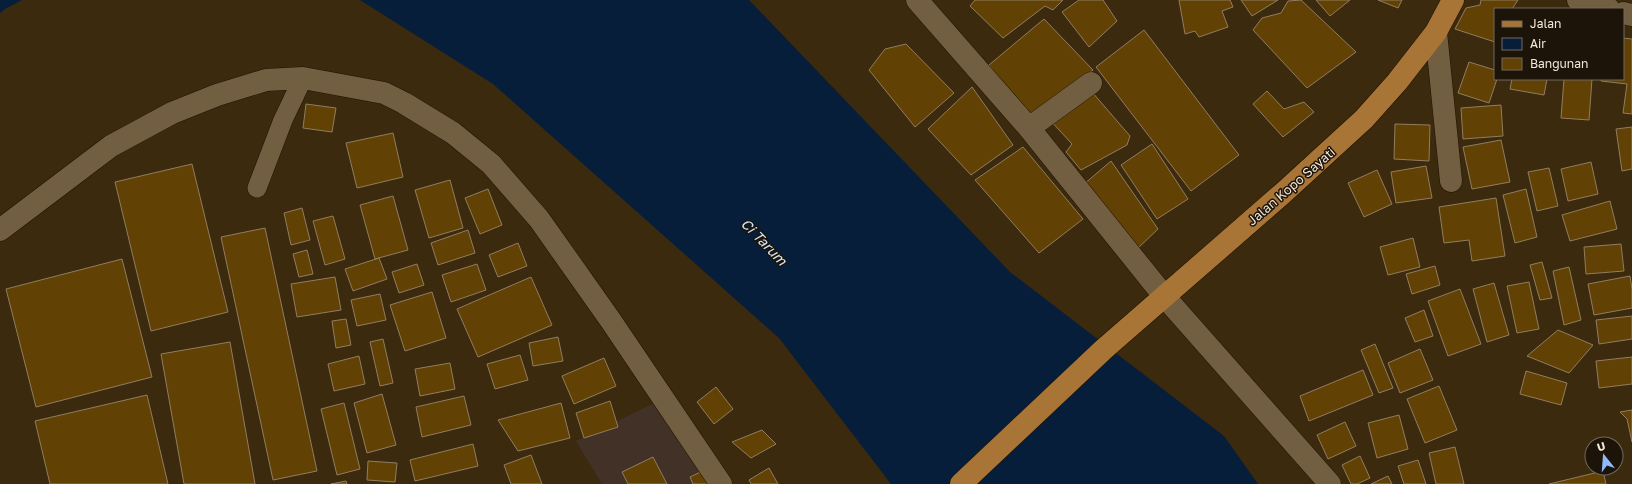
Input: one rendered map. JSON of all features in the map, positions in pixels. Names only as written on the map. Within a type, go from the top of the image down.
[{"type":"main road","name":"Jalan Kopo Sayati","points":[[961,484],[1104,349],[1288,189],[1364,120],[1397,82],[1436,32],[1453,0]]},
{"type":"street","points":[[917,0],[1029,128],[1164,296],[1330,484]]},
{"type":"street","points":[[1578,0],[1606,8]]},
{"type":"street","points":[[1436,32],[1451,181]]},
{"type":"street","points":[[0,230],[111,146],[172,113],[217,95],[266,80],[303,78],[384,93],[404,103],[453,133],[491,164],[539,219],[620,334],[721,484]]},
{"type":"street","points":[[1029,128],[1091,83]]},
{"type":"lane","points":[[257,188],[283,120],[303,78]]},
{"type":"shaded area","points":[[673,394],[734,484],[602,484],[576,441]]},
{"type":"water","points":[[0,0],[22,0],[0,13]]},
{"type":"water","name":"Ci Tarum","points":[[360,0],[749,0],[1010,272],[1224,436],[1258,484],[891,484],[779,338],[493,84]]},
{"type":"building","points":[[975,0],[1063,0],[1053,10],[1045,6],[1003,38],[970,6]]},
{"type":"building","points":[[1079,0],[1103,0],[1117,21],[1089,47],[1062,12]]},
{"type":"building","points":[[1179,0],[1230,0],[1233,7],[1222,11],[1228,27],[1199,37],[1195,31],[1185,34]]},
{"type":"building","points":[[1241,0],[1278,0],[1252,16]]},
{"type":"building","points":[[1301,0],[1356,52],[1307,88],[1253,30],[1262,18],[1281,13],[1288,1]]},
{"type":"building","points":[[1316,0],[1350,0],[1330,16]]},
{"type":"building","points":[[1378,0],[1402,0],[1398,8]]},
{"type":"building","points":[[1481,0],[1518,0],[1513,8],[1494,8],[1494,42],[1455,29],[1466,8],[1480,5]]},
{"type":"building","points":[[1044,19],[1093,70],[1030,117],[989,65]]},
{"type":"building","points":[[1144,30],[1239,155],[1191,191],[1096,67]]},
{"type":"building","points":[[1624,38],[1632,39],[1632,114],[1623,113],[1627,84],[1601,81],[1624,80]]},
{"type":"building","points":[[906,44],[954,93],[915,127],[869,70],[885,49]]},
{"type":"building","points":[[1469,62],[1494,70],[1494,80],[1497,80],[1489,103],[1458,93]]},
{"type":"building","points":[[1512,80],[1547,80],[1544,95],[1510,89]]},
{"type":"building","points":[[1564,80],[1592,80],[1589,120],[1561,118]]},
{"type":"building","points":[[972,87],[1013,145],[971,175],[928,129]]},
{"type":"building","points":[[1267,91],[1284,109],[1304,102],[1314,112],[1283,137],[1253,104]]},
{"type":"building","points":[[1092,92],[1130,136],[1127,145],[1081,170],[1066,152],[1072,144],[1050,120]]},
{"type":"building","points":[[306,104],[336,108],[332,132],[303,128]]},
{"type":"building","points":[[1501,105],[1503,136],[1463,139],[1461,108]]},
{"type":"building","points":[[1395,124],[1430,125],[1429,161],[1394,159]]},
{"type":"building","points":[[1632,127],[1632,169],[1622,171],[1616,129]]},
{"type":"building","points":[[393,133],[403,177],[357,188],[346,143]]},
{"type":"building","points":[[1501,140],[1510,182],[1472,189],[1463,147]]},
{"type":"building","points":[[1152,144],[1188,199],[1157,219],[1121,165]]},
{"type":"building","points":[[1023,147],[1083,219],[1039,253],[975,180]]},
{"type":"building","points":[[1111,161],[1158,229],[1136,250],[1083,185]]},
{"type":"building","points":[[1591,162],[1598,194],[1568,201],[1561,169]]},
{"type":"building","points":[[192,164],[228,312],[151,331],[115,182]]},
{"type":"building","points":[[1426,166],[1432,198],[1396,203],[1391,172]]},
{"type":"building","points":[[1549,168],[1558,206],[1537,211],[1528,172]]},
{"type":"building","points":[[1377,170],[1392,204],[1364,217],[1348,183]]},
{"type":"building","points":[[450,180],[463,228],[429,238],[415,190]]},
{"type":"building","points":[[488,189],[502,225],[480,234],[465,198]]},
{"type":"building","points":[[1526,189],[1537,237],[1515,243],[1503,195]]},
{"type":"building","points":[[393,196],[408,250],[375,259],[360,205]]},
{"type":"building","points":[[1496,198],[1505,256],[1472,261],[1469,240],[1444,243],[1439,207]]},
{"type":"building","points":[[1610,201],[1617,229],[1570,241],[1562,215]]},
{"type":"building","points":[[302,208],[310,240],[291,245],[284,213]]},
{"type":"building","points":[[333,216],[345,259],[325,265],[313,221]]},
{"type":"building","points":[[265,228],[317,471],[273,480],[221,237]]},
{"type":"building","points":[[468,230],[475,253],[438,265],[431,243]]},
{"type":"building","points":[[1413,238],[1420,267],[1388,275],[1380,247]]},
{"type":"building","points":[[518,243],[527,266],[498,277],[489,255]]},
{"type":"building","points":[[1621,244],[1624,271],[1586,274],[1584,247]]},
{"type":"building","points":[[307,250],[313,274],[299,277],[293,254]]},
{"type":"building","points":[[379,258],[387,279],[353,291],[345,269]]},
{"type":"building","points":[[122,259],[152,377],[36,407],[6,289]]},
{"type":"building","points":[[1542,262],[1552,298],[1540,300],[1530,265]]},
{"type":"building","points":[[417,264],[424,285],[399,293],[392,272]]},
{"type":"building","points":[[477,264],[486,290],[451,302],[442,275]]},
{"type":"building","points":[[1435,266],[1440,285],[1412,294],[1406,274]]},
{"type":"building","points":[[1569,267],[1581,320],[1564,325],[1553,271]]},
{"type":"building","points":[[1630,276],[1632,308],[1594,315],[1588,284]]},
{"type":"building","points":[[335,277],[341,310],[297,317],[291,284]]},
{"type":"building","points":[[531,277],[552,325],[478,357],[457,309]]},
{"type":"building","points":[[1529,282],[1539,329],[1517,333],[1507,286]]},
{"type":"building","points":[[1494,283],[1509,335],[1487,342],[1473,289]]},
{"type":"building","points":[[1460,289],[1481,344],[1448,356],[1428,301]]},
{"type":"building","points":[[432,292],[446,338],[405,351],[390,305]]},
{"type":"building","points":[[380,294],[386,320],[357,326],[351,300]]},
{"type":"building","points":[[1424,310],[1433,336],[1415,342],[1405,318]]},
{"type":"building","points":[[1632,316],[1632,339],[1599,344],[1596,320]]},
{"type":"building","points":[[346,319],[351,345],[336,348],[332,321]]},
{"type":"building","points":[[1558,330],[1593,345],[1569,373],[1527,356]]},
{"type":"building","points":[[558,337],[563,361],[533,366],[529,343]]},
{"type":"building","points":[[383,339],[393,383],[380,386],[370,342]]},
{"type":"building","points":[[230,342],[255,484],[184,484],[161,354]]},
{"type":"building","points":[[1375,344],[1393,388],[1379,393],[1361,350]]},
{"type":"building","points":[[1420,349],[1433,380],[1400,393],[1388,363]]},
{"type":"building","points":[[520,355],[528,380],[495,389],[487,364]]},
{"type":"building","points":[[359,356],[365,384],[334,391],[328,364]]},
{"type":"building","points":[[1632,357],[1632,384],[1599,388],[1596,361]]},
{"type":"building","points":[[604,358],[616,386],[574,404],[562,376]]},
{"type":"building","points":[[450,363],[455,389],[420,396],[415,369]]},
{"type":"building","points":[[1363,370],[1373,395],[1309,421],[1300,396]]},
{"type":"building","points":[[1526,371],[1567,383],[1561,405],[1520,394]]},
{"type":"building","points":[[1439,386],[1457,430],[1425,443],[1407,399]]},
{"type":"building","points":[[716,387],[733,409],[714,424],[697,402]]},
{"type":"building","points":[[382,394],[396,445],[367,453],[354,403]]},
{"type":"building","points":[[147,395],[168,484],[50,484],[35,421]]},
{"type":"building","points":[[464,396],[471,425],[422,437],[416,407]]},
{"type":"building","points":[[610,401],[618,427],[584,438],[576,413]]},
{"type":"building","points":[[344,403],[360,469],[337,475],[321,409]]},
{"type":"building","points":[[561,403],[570,438],[518,451],[498,420]]},
{"type":"building","points":[[1632,410],[1632,442],[1627,419],[1620,412]]},
{"type":"building","points":[[1399,415],[1408,449],[1377,458],[1368,423]]},
{"type":"building","points":[[1345,422],[1356,446],[1328,459],[1317,435]]},
{"type":"building","points":[[762,430],[776,444],[751,458],[732,442]]},
{"type":"building","points":[[473,444],[478,466],[415,481],[410,460]]},
{"type":"building","points":[[1455,447],[1464,484],[1436,484],[1429,453]]},
{"type":"building","points":[[531,455],[542,484],[511,484],[504,465]]},
{"type":"building","points":[[1360,456],[1370,478],[1357,484],[1351,484],[1342,465]]},
{"type":"building","points":[[653,457],[667,484],[628,484],[622,472]]},
{"type":"building","points":[[1418,460],[1426,484],[1404,484],[1398,466]]},
{"type":"building","points":[[368,461],[397,463],[395,482],[367,480]]},
{"type":"building","points":[[769,468],[778,484],[751,484],[749,480]]},
{"type":"building","points":[[705,470],[712,484],[693,484],[690,477]]},
{"type":"building","points":[[1388,476],[1392,484],[1371,484]]},
{"type":"building","points":[[1584,476],[1604,476],[1606,484],[1549,484]]},
{"type":"building","points":[[346,481],[347,484],[331,484]]}]
